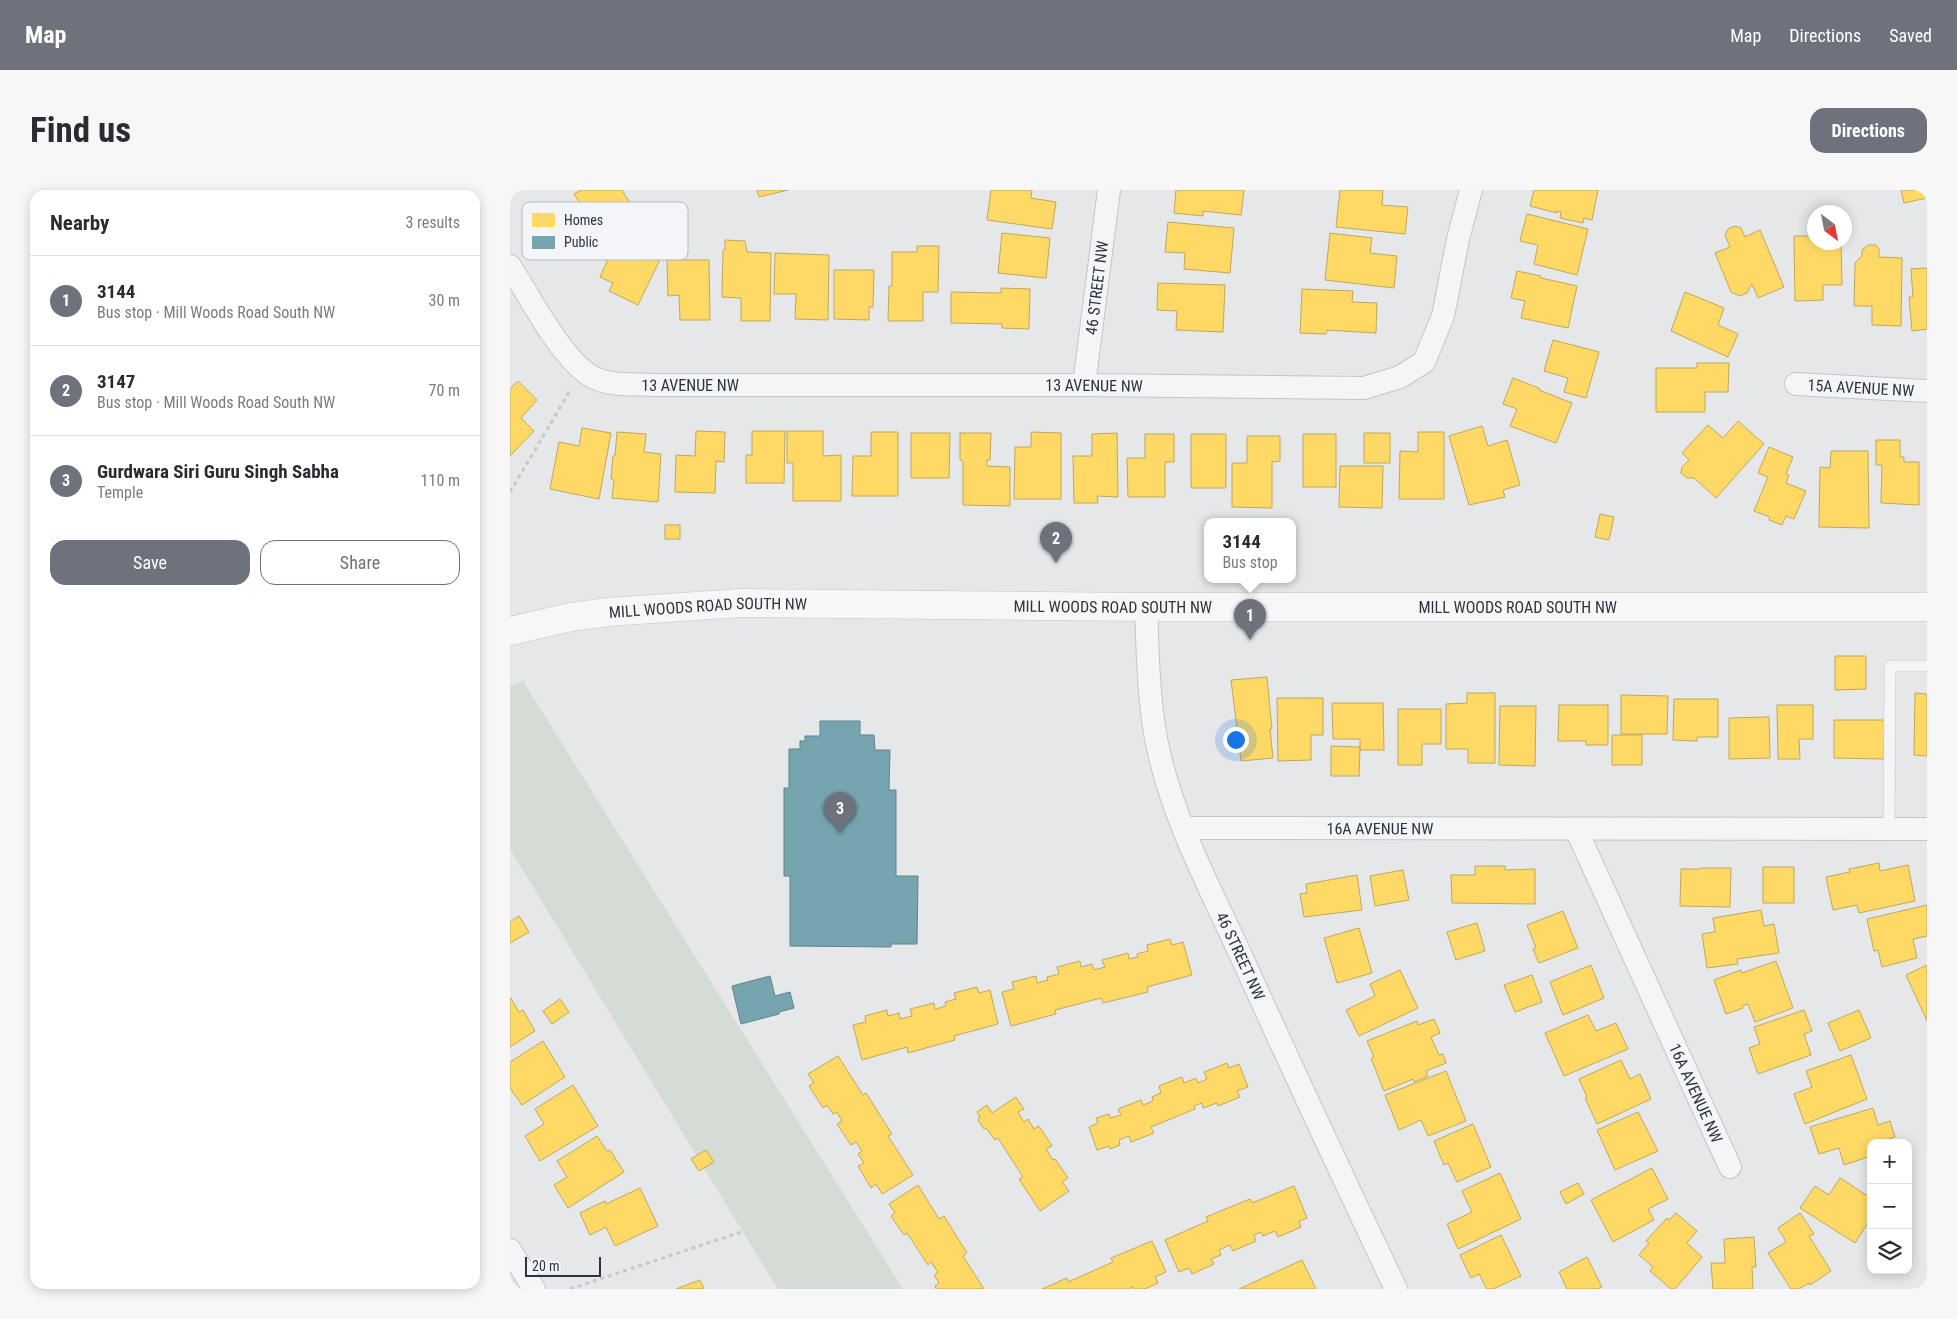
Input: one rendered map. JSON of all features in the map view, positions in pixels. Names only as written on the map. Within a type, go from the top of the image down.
[{"type":"street","name":"46 STREET NW","points":[[1084,386],[1109,190]]},
{"type":"street","name":"13 AVENUE NW","points":[[584,371],[595,379],[612,383],[654,385],[1364,388],[1400,377],[1424,362],[1443,316],[1458,239],[1471,190]]},
{"type":"street","points":[[510,266],[561,347],[584,371]]},
{"type":"street","name":"15A AVENUE NW","points":[[1796,384],[1927,391]]},
{"type":"street","name":"MILL WOODS ROAD SOUTH NW","points":[[510,630],[610,612],[740,603],[1146,607],[1927,606]]},
{"type":"street","name":"46 STREET NW","points":[[1146,607],[1151,707],[1166,782],[1184,828],[1270,1021],[1396,1289]]},
{"type":"street","name":"16A AVENUE NW","points":[[1184,828],[1927,829]]},
{"type":"street","name":"16A AVENUE NW","points":[[1576,829],[1730,1166]]},
{"type":"street","points":[[510,1250],[534,1289]]},
{"type":"lane","points":[[1889,828],[1890,666],[1927,666]]},
{"type":"path","points":[[510,492],[567,394],[584,371]]},
{"type":"path","points":[[570,1289],[744,1231]]},
{"type":"shaded area","points":[[523,681],[903,1289],[778,1289],[510,849],[510,686]]},
{"type":"building: Homes","points":[[581,190],[622,190],[629,202],[579,202],[574,194]]},
{"type":"building: Homes","points":[[757,190],[788,190],[759,197]]},
{"type":"building: Homes","points":[[991,190],[1032,190],[1031,198],[1056,202],[1052,229],[987,220]]},
{"type":"building: Homes","points":[[1176,190],[1244,190],[1241,215],[1203,211],[1203,216],[1174,213]]},
{"type":"building: Homes","points":[[1340,190],[1383,190],[1382,205],[1408,207],[1405,234],[1336,227]]},
{"type":"building: Homes","points":[[1534,190],[1598,190],[1592,220],[1584,218],[1583,223],[1560,218],[1561,212],[1557,211],[1557,213],[1530,206]]},
{"type":"building: Homes","points":[[1901,190],[1927,190],[1927,198],[1904,203]]},
{"type":"building: Homes","points":[[1527,214],[1588,229],[1577,275],[1534,264],[1538,245],[1520,241]]},
{"type":"building: Homes","points":[[1168,222],[1234,228],[1230,273],[1184,269],[1185,253],[1165,252]]},
{"type":"building: Homes","points":[[1735,226],[1741,228],[1745,237],[1760,230],[1784,287],[1758,298],[1752,284],[1747,293],[1740,296],[1731,292],[1715,253],[1730,247],[1725,235],[1728,229]]},
{"type":"building: Homes","points":[[1002,233],[1050,238],[1046,278],[998,273]]},
{"type":"building: Homes","points":[[1330,233],[1372,238],[1370,253],[1397,256],[1394,288],[1325,280]]},
{"type":"building: Homes","points":[[1794,236],[1807,236],[1807,250],[1841,250],[1842,285],[1823,285],[1823,300],[1795,301]]},
{"type":"building: Homes","points":[[725,240],[745,241],[747,252],[771,253],[770,321],[741,321],[741,298],[722,297]]},
{"type":"building: Homes","points":[[1868,245],[1876,245],[1879,249],[1879,257],[1902,258],[1901,326],[1872,325],[1872,306],[1854,306],[1855,263],[1862,256],[1862,250]]},
{"type":"building: Homes","points":[[917,246],[939,246],[938,292],[923,292],[923,321],[888,321],[889,286],[892,286],[892,252],[917,252]]},
{"type":"building: Homes","points":[[775,253],[829,255],[828,320],[795,319],[796,294],[774,294]]},
{"type":"building: Homes","points":[[608,260],[660,260],[638,305],[609,291],[613,283],[600,277]]},
{"type":"building: Homes","points":[[667,260],[709,260],[710,320],[680,320],[679,295],[668,296]]},
{"type":"building: Homes","points":[[1927,268],[1927,329],[1912,331],[1909,297],[1913,297],[1911,269]]},
{"type":"building: Homes","points":[[834,270],[874,270],[873,307],[869,307],[869,320],[834,319]]},
{"type":"building: Homes","points":[[1517,271],[1577,286],[1568,328],[1521,318],[1525,301],[1511,298]]},
{"type":"building: Homes","points":[[1158,283],[1225,285],[1223,332],[1176,330],[1177,311],[1157,310]]},
{"type":"building: Homes","points":[[1001,288],[1030,289],[1029,329],[1002,328],[1002,324],[951,323],[951,292],[1001,293]]},
{"type":"building: Homes","points":[[1302,289],[1353,291],[1352,302],[1377,303],[1376,333],[1327,330],[1326,334],[1300,333]]},
{"type":"building: Homes","points":[[1685,292],[1724,308],[1718,325],[1738,334],[1728,357],[1671,331]]},
{"type":"building: Homes","points":[[1553,340],[1599,352],[1586,398],[1564,392],[1568,378],[1544,371]]},
{"type":"building: Homes","points":[[1697,363],[1729,363],[1728,392],[1705,392],[1705,412],[1656,412],[1656,368],[1697,368]]},
{"type":"building: Homes","points":[[1513,378],[1572,403],[1556,443],[1510,426],[1517,409],[1503,404]]},
{"type":"building: Homes","points":[[518,381],[537,400],[521,418],[534,431],[510,456],[510,389]]},
{"type":"building: Homes","points":[[1738,421],[1764,444],[1716,498],[1694,478],[1687,478],[1681,473],[1682,467],[1689,460],[1682,453],[1708,425],[1723,438]]},
{"type":"building: Homes","points":[[1482,426],[1488,446],[1507,440],[1520,485],[1503,490],[1505,497],[1469,505],[1449,436]]},
{"type":"building: Homes","points":[[582,428],[611,433],[599,499],[550,489],[559,442],[579,446]]},
{"type":"building: Homes","points":[[696,431],[725,432],[724,462],[716,461],[715,493],[675,492],[676,455],[695,456]]},
{"type":"building: Homes","points":[[752,431],[785,431],[784,483],[746,483],[746,455],[752,455]]},
{"type":"building: Homes","points":[[787,431],[823,431],[823,456],[841,455],[841,501],[793,501],[793,463],[787,463]]},
{"type":"building: Homes","points":[[617,432],[646,434],[644,452],[661,454],[658,502],[612,498],[614,480],[611,479]]},
{"type":"building: Homes","points":[[871,432],[898,432],[898,496],[852,496],[853,456],[871,456]]},
{"type":"building: Homes","points":[[1031,432],[1061,433],[1061,499],[1014,499],[1015,447],[1031,447]]},
{"type":"building: Homes","points":[[1418,432],[1444,432],[1444,499],[1399,499],[1400,451],[1418,452]]},
{"type":"building: Homes","points":[[911,433],[950,433],[949,478],[911,478]]},
{"type":"building: Homes","points":[[960,433],[991,433],[990,460],[987,460],[987,466],[1010,467],[1010,506],[963,505],[963,461],[960,460]]},
{"type":"building: Homes","points":[[1117,433],[1118,497],[1097,496],[1098,503],[1074,503],[1073,456],[1092,456],[1092,434]]},
{"type":"building: Homes","points":[[1364,433],[1390,433],[1390,463],[1364,463]]},
{"type":"building: Homes","points":[[1145,434],[1174,434],[1174,462],[1165,462],[1165,497],[1128,497],[1127,458],[1145,458]]},
{"type":"building: Homes","points":[[1191,434],[1226,434],[1226,488],[1191,488]]},
{"type":"building: Homes","points":[[1303,434],[1336,434],[1336,487],[1303,487]]},
{"type":"building: Homes","points":[[1247,436],[1280,436],[1280,461],[1272,462],[1272,508],[1232,507],[1232,463],[1247,463]]},
{"type":"building: Homes","points":[[1876,440],[1900,440],[1900,457],[1904,457],[1904,462],[1919,462],[1919,505],[1881,503],[1882,465],[1876,465]]},
{"type":"building: Homes","points":[[1769,447],[1793,457],[1786,474],[1789,475],[1786,483],[1806,491],[1794,519],[1786,516],[1782,525],[1769,520],[1770,517],[1754,511],[1768,477],[1758,473]]},
{"type":"building: Homes","points":[[1831,451],[1868,451],[1869,528],[1819,527],[1820,467],[1830,468]]},
{"type":"building: Homes","points":[[1340,466],[1383,466],[1382,508],[1339,507]]},
{"type":"building: Homes","points":[[1600,514],[1614,517],[1609,540],[1595,537]]},
{"type":"building: Homes","points":[[665,525],[680,525],[680,539],[665,539]]},
{"type":"building: Homes","points":[[1835,656],[1866,656],[1866,689],[1835,690]]},
{"type":"building: Homes","points":[[1267,677],[1273,758],[1241,761],[1231,680]]},
{"type":"building: Homes","points":[[1467,693],[1495,693],[1495,763],[1468,763],[1468,749],[1446,749],[1446,704],[1467,703]]},
{"type":"building: Homes","points":[[1915,693],[1927,694],[1927,756],[1914,755]]},
{"type":"building: Homes","points":[[1621,695],[1668,696],[1667,734],[1621,734]]},
{"type":"building: Homes","points":[[1277,698],[1323,698],[1323,735],[1311,735],[1311,760],[1278,761]]},
{"type":"building: Homes","points":[[1674,699],[1718,699],[1718,737],[1697,737],[1697,741],[1673,740]]},
{"type":"building: Homes","points":[[1332,703],[1383,703],[1384,750],[1360,750],[1360,739],[1333,739]]},
{"type":"building: Homes","points":[[1559,705],[1608,705],[1608,745],[1586,745],[1586,741],[1558,741]]},
{"type":"building: Homes","points":[[1777,705],[1813,705],[1813,739],[1799,739],[1800,759],[1778,759]]},
{"type":"building: Homes","points":[[1500,706],[1536,706],[1535,766],[1499,765]]},
{"type":"building: Homes","points":[[1398,709],[1441,709],[1441,744],[1422,744],[1422,765],[1398,765]]},
{"type":"building: Homes","points":[[1769,717],[1770,758],[1729,759],[1729,718]]},
{"type":"building: Homes","points":[[1834,720],[1885,720],[1884,759],[1834,758]]},
{"type":"building: Homes","points":[[1612,735],[1642,735],[1642,765],[1612,765]]},
{"type":"building: Homes","points":[[1331,746],[1360,747],[1359,776],[1331,776]]},
{"type":"building: Homes","points":[[1879,863],[1880,871],[1908,865],[1915,901],[1859,913],[1857,905],[1833,910],[1826,877],[1850,872],[1849,869]]},
{"type":"building: Homes","points":[[1475,866],[1505,866],[1505,870],[1535,869],[1535,904],[1452,903],[1451,875],[1475,875]]},
{"type":"building: Homes","points":[[1763,867],[1794,867],[1794,903],[1763,903]]},
{"type":"building: Homes","points":[[1731,868],[1730,907],[1680,906],[1681,869]]},
{"type":"building: Homes","points":[[1403,870],[1409,900],[1375,906],[1370,876]]},
{"type":"building: Homes","points":[[1357,875],[1362,910],[1304,917],[1300,894],[1307,893],[1306,884]]},
{"type":"building: Homes","points":[[1927,905],[1927,936],[1913,939],[1917,958],[1882,967],[1878,950],[1874,951],[1867,919]]},
{"type":"building: Homes","points":[[1761,910],[1764,926],[1774,924],[1779,953],[1737,959],[1738,964],[1707,968],[1702,934],[1715,932],[1713,918]]},
{"type":"building: Homes","points":[[1563,911],[1578,948],[1539,963],[1533,949],[1536,948],[1527,925]]},
{"type":"building: Homes","points":[[519,916],[529,932],[510,943],[510,922]]},
{"type":"building: Homes","points":[[1477,923],[1485,951],[1456,960],[1447,932]]},
{"type":"building: Homes","points":[[1359,928],[1372,973],[1337,983],[1324,938]]},
{"type":"building: Homes","points":[[1170,939],[1172,945],[1183,942],[1192,975],[1147,987],[1148,992],[1103,1003],[1101,998],[1055,1010],[1056,1014],[1011,1026],[1002,992],[1014,989],[1012,982],[1036,976],[1037,983],[1048,980],[1047,977],[1059,974],[1057,967],[1080,961],[1081,967],[1092,964],[1094,970],[1105,967],[1102,960],[1128,953],[1129,959],[1138,957],[1137,954],[1148,951],[1147,945]]},
{"type":"building: Homes","points":[[1776,961],[1793,1008],[1755,1022],[1748,1004],[1742,1006],[1743,1008],[1726,1014],[1714,980],[1741,970],[1742,973]]},
{"type":"building: Homes","points":[[1591,965],[1604,998],[1563,1015],[1550,982]]},
{"type":"building: Homes","points":[[1927,965],[1927,1021],[1906,975]]},
{"type":"building: Homes","points":[[1400,970],[1418,1008],[1359,1036],[1346,1010],[1375,996],[1370,984]]},
{"type":"building: Homes","points":[[1532,975],[1542,1002],[1515,1012],[1504,985]]},
{"type":"building: Homes","points":[[977,987],[979,993],[990,990],[998,1024],[954,1036],[955,1040],[908,1053],[907,1047],[862,1060],[853,1025],[866,1022],[865,1016],[887,1010],[888,1016],[899,1013],[900,1019],[912,1016],[910,1009],[934,1003],[935,1009],[946,1006],[945,1002],[956,999],[954,993]]},
{"type":"building: Homes","points":[[510,997],[519,1012],[523,1010],[535,1031],[510,1047]]},
{"type":"building: Homes","points":[[560,999],[569,1012],[552,1024],[543,1011]]},
{"type":"building: Homes","points":[[1804,1010],[1812,1031],[1804,1034],[1811,1055],[1758,1074],[1749,1048],[1760,1044],[1754,1027]]},
{"type":"building: Homes","points":[[1859,1010],[1871,1038],[1840,1051],[1828,1023]]},
{"type":"building: Homes","points":[[1588,1015],[1596,1031],[1616,1023],[1628,1049],[1564,1076],[1545,1033]]},
{"type":"building: Homes","points":[[1434,1019],[1440,1033],[1431,1037],[1439,1055],[1443,1054],[1446,1063],[1426,1071],[1428,1076],[1414,1082],[1413,1079],[1384,1091],[1371,1058],[1374,1057],[1367,1041],[1417,1021],[1418,1025]]},
{"type":"building: Homes","points":[[543,1041],[565,1077],[522,1105],[510,1088],[510,1062]]},
{"type":"building: Homes","points":[[1851,1055],[1867,1099],[1805,1124],[1794,1094],[1812,1087],[1806,1071]]},
{"type":"building: Homes","points":[[838,1056],[863,1095],[866,1093],[892,1134],[888,1136],[913,1175],[882,1194],[876,1184],[871,1188],[858,1166],[864,1163],[858,1154],[862,1151],[856,1142],[851,1145],[837,1124],[842,1121],[837,1112],[833,1114],[827,1105],[823,1108],[809,1086],[814,1083],[808,1074]]},
{"type":"building: Homes","points":[[1621,1060],[1630,1079],[1640,1074],[1651,1099],[1597,1124],[1579,1079]]},
{"type":"building: Homes","points":[[1227,1063],[1229,1068],[1239,1064],[1248,1087],[1237,1091],[1240,1097],[1218,1106],[1217,1103],[1203,1108],[1202,1103],[1194,1106],[1195,1109],[1151,1127],[1154,1133],[1131,1142],[1129,1136],[1119,1140],[1120,1145],[1110,1149],[1109,1146],[1097,1150],[1089,1127],[1098,1123],[1096,1118],[1109,1114],[1110,1118],[1121,1115],[1118,1109],[1141,1100],[1143,1105],[1153,1101],[1152,1097],[1161,1093],[1159,1086],[1182,1077],[1184,1083],[1196,1078],[1198,1083],[1207,1079],[1204,1072]]},
{"type":"building: Homes","points":[[1446,1071],[1466,1121],[1428,1136],[1421,1120],[1399,1130],[1385,1095]]},
{"type":"building: Homes","points":[[573,1085],[598,1126],[540,1161],[525,1136],[544,1124],[535,1109]]},
{"type":"building: Homes","points":[[1016,1097],[1024,1109],[1018,1112],[1024,1122],[1028,1119],[1034,1129],[1039,1126],[1052,1146],[1046,1149],[1068,1178],[1062,1182],[1069,1191],[1040,1211],[1019,1179],[1023,1177],[998,1138],[995,1140],[978,1120],[980,1117],[977,1112],[987,1105],[992,1113]]},
{"type":"building: Homes","points":[[1873,1108],[1878,1125],[1890,1121],[1895,1137],[1889,1139],[1867,1139],[1867,1157],[1844,1165],[1839,1148],[1819,1154],[1810,1127]]},
{"type":"building: Homes","points":[[1638,1112],[1658,1151],[1615,1170],[1597,1130]]},
{"type":"building: Homes","points":[[1473,1124],[1491,1167],[1457,1182],[1448,1163],[1444,1165],[1434,1141]]},
{"type":"building: Homes","points":[[597,1136],[607,1151],[610,1150],[624,1172],[568,1208],[554,1185],[567,1177],[557,1161]]},
{"type":"building: Homes","points":[[706,1150],[714,1162],[699,1171],[691,1159]]},
{"type":"building: Homes","points":[[1652,1168],[1668,1199],[1648,1209],[1654,1220],[1613,1242],[1591,1200]]},
{"type":"building: Homes","points":[[1500,1173],[1521,1219],[1458,1249],[1447,1224],[1472,1212],[1462,1191]]},
{"type":"building: Homes","points":[[1840,1178],[1867,1195],[1867,1224],[1855,1243],[1800,1208],[1815,1186],[1829,1195]]},
{"type":"building: Homes","points":[[1578,1183],[1584,1194],[1566,1204],[1560,1192]]},
{"type":"building: Homes","points":[[918,1185],[939,1219],[944,1216],[967,1253],[963,1256],[984,1289],[936,1289],[935,1286],[939,1283],[934,1275],[938,1272],[931,1262],[928,1265],[907,1233],[904,1235],[891,1216],[895,1213],[889,1204]]},
{"type":"building: Homes","points":[[1294,1186],[1307,1218],[1299,1221],[1301,1227],[1278,1237],[1275,1231],[1263,1236],[1261,1232],[1254,1235],[1256,1241],[1233,1251],[1230,1245],[1219,1250],[1221,1255],[1211,1259],[1214,1264],[1192,1274],[1189,1268],[1179,1272],[1165,1240],[1208,1221],[1206,1217],[1250,1199],[1252,1203]]},
{"type":"building: Homes","points":[[640,1188],[658,1226],[615,1246],[606,1227],[590,1235],[580,1213],[605,1201],[606,1204]]},
{"type":"building: Homes","points":[[1676,1213],[1697,1231],[1687,1243],[1702,1257],[1675,1289],[1671,1289],[1650,1271],[1653,1267],[1639,1255],[1649,1243],[1646,1241],[1667,1218],[1669,1220]]},
{"type":"building: Homes","points":[[1800,1213],[1814,1234],[1809,1236],[1831,1271],[1810,1285],[1809,1283],[1799,1289],[1791,1289],[1768,1253],[1786,1242],[1778,1228]]},
{"type":"building: Homes","points":[[1501,1235],[1521,1276],[1493,1289],[1487,1289],[1479,1274],[1471,1278],[1460,1255]]},
{"type":"building: Homes","points":[[1754,1237],[1756,1267],[1752,1267],[1753,1289],[1713,1289],[1711,1263],[1725,1263],[1724,1239]]},
{"type":"building: Homes","points":[[1152,1241],[1166,1272],[1155,1277],[1158,1283],[1145,1289],[1134,1289],[1133,1287],[1129,1289],[1042,1289],[1067,1278],[1068,1282],[1113,1262],[1111,1258]]},
{"type":"building: Homes","points":[[1587,1257],[1602,1287],[1597,1289],[1567,1289],[1559,1272]]},
{"type":"building: Homes","points":[[1302,1260],[1316,1289],[1239,1289]]},
{"type":"building: Homes","points":[[700,1280],[704,1289],[676,1289]]},
{"type":"building: Public","points":[[820,721],[860,721],[860,735],[874,735],[875,750],[890,750],[889,790],[896,790],[896,876],[918,876],[917,944],[891,944],[891,947],[790,946],[790,876],[784,876],[784,788],[789,788],[789,749],[800,749],[800,741],[805,741],[805,736],[820,736]]},
{"type":"building: Public","points":[[770,976],[775,996],[790,992],[794,1008],[741,1024],[732,986]]},
{"type":"place","name":"3147","points":[[1056,563]]},
{"type":"place","name":"3144","points":[[1250,640]]},
{"type":"place","name":"Gurdwara Siri Guru Singh Sabha","points":[[840,833]]}]
